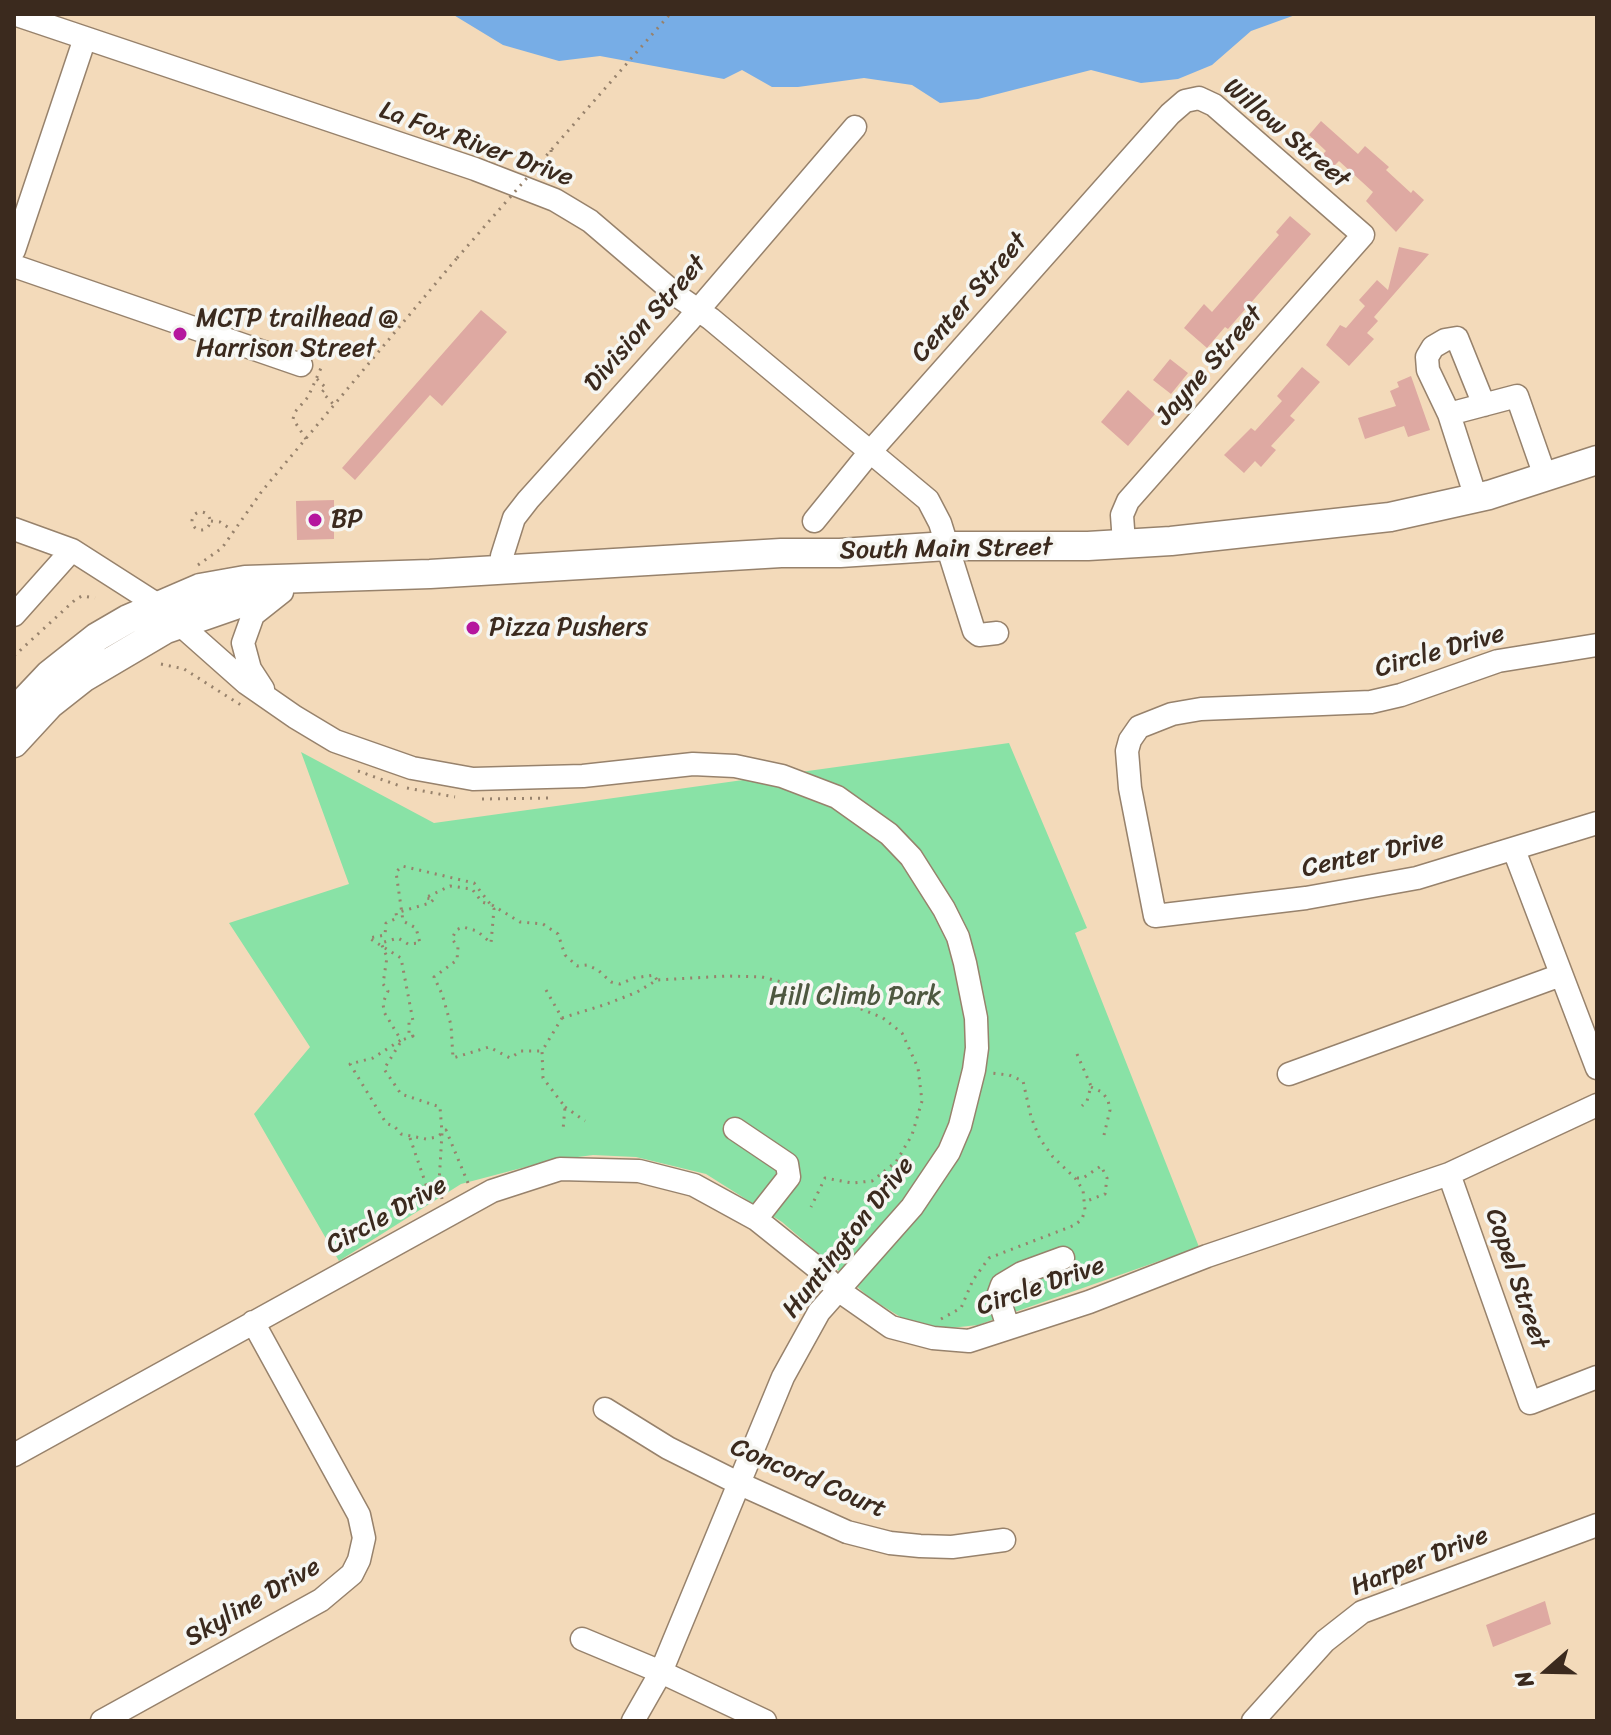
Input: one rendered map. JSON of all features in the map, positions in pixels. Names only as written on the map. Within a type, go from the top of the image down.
[{"type":"main road","name":"South Main Street","points":[[14,712],[49,675],[97,637],[158,605],[200,588],[245,580],[781,553],[840,553],[947,546],[1088,546],[1184,540],[1390,517],[1476,498],[1597,460]]},
{"type":"main road","points":[[14,743],[50,704],[83,678],[166,629],[238,604],[295,578]]},
{"type":"street","name":"La Fox River Drive","points":[[14,14],[475,169],[555,200],[590,221],[932,504],[974,631],[979,635],[997,633]]},
{"type":"street","points":[[14,250],[85,38]]},
{"type":"street","name":"Willow Street","points":[[1170,114],[1191,99],[1199,98],[1214,105],[1363,235]]},
{"type":"street","name":"Center Street","points":[[814,521],[870,452],[1170,114]]},
{"type":"street","name":"Division Street","points":[[502,569],[506,541],[514,518],[521,509],[855,127]]},
{"type":"street","name":"Jayne Street","points":[[1124,543],[1122,515],[1128,501],[1363,235]]},
{"type":"street","points":[[14,266],[311,369]]},
{"type":"street","points":[[1476,498],[1449,414],[1428,370],[1427,357],[1433,347],[1457,338],[1484,405]]},
{"type":"street","points":[[1449,414],[1517,396],[1545,476]]},
{"type":"street","points":[[14,529],[72,550],[158,605],[181,624]]},
{"type":"street","points":[[14,615],[72,550]]},
{"type":"street","points":[[261,705],[243,643],[253,615],[295,578]]},
{"type":"street","name":"Huntington Drive","points":[[181,624],[246,683],[261,705],[335,741],[412,768],[473,779],[510,780],[693,764],[735,766],[812,786],[837,797],[889,834],[929,883],[958,937],[972,990],[977,1048],[968,1099],[949,1152],[912,1207],[819,1312],[783,1377],[661,1672],[633,1721]]},
{"type":"street","name":"Circle Drive","points":[[1155,916],[1130,788],[1128,747],[1134,733],[1146,723],[1201,709],[1371,702],[1401,695],[1498,661],[1597,645]]},
{"type":"street","name":"Center Drive","points":[[1155,916],[1306,898],[1403,881],[1597,823]]},
{"type":"street","points":[[1514,850],[1597,1068]]},
{"type":"street","points":[[1289,1074],[1561,975]]},
{"type":"street","name":"Circle Drive","points":[[14,1455],[492,1191],[560,1169],[639,1171],[694,1185],[756,1219],[816,1267],[838,1290],[891,1327],[933,1338],[969,1341],[1089,1302],[1207,1256],[1449,1174],[1597,1105]]},
{"type":"street","points":[[735,1129],[787,1164],[789,1177],[756,1219]]},
{"type":"street","name":"Copel Street","points":[[1449,1174],[1530,1403],[1597,1377]]},
{"type":"street","points":[[1008,1327],[998,1296],[1002,1285],[1022,1273],[1063,1258]]},
{"type":"street","name":"Skyline Drive","points":[[102,1721],[321,1600],[352,1574],[359,1560],[364,1538],[359,1515],[253,1322]]},
{"type":"street","name":"Concord Court","points":[[605,1409],[668,1448],[847,1532],[890,1543],[952,1547],[1004,1540]]},
{"type":"street","name":"Harper Drive","points":[[1253,1721],[1325,1641],[1362,1612],[1597,1525]]},
{"type":"street","points":[[582,1639],[765,1721]]},
{"type":"path","points":[[191,568],[222,548],[232,530],[457,258],[670,14]]},
{"type":"path","points":[[551,150],[552,171],[557,182],[555,200]]},
{"type":"path","points":[[311,369],[326,388],[322,392],[334,405]]},
{"type":"path","points":[[306,439],[293,419],[308,397],[311,369]]},
{"type":"path","points":[[200,512],[208,515],[210,521],[207,528],[202,530],[196,528],[193,521],[200,512]]},
{"type":"path","points":[[210,521],[220,522],[232,530]]},
{"type":"path","points":[[14,656],[76,599],[82,596],[95,598]]},
{"type":"path","points":[[161,664],[178,666],[261,705]]},
{"type":"path","points":[[346,765],[370,777],[406,788],[461,797]]},
{"type":"path","points":[[473,799],[504,801],[558,797]]},
{"type":"path","points":[[469,1187],[446,1130],[437,1137],[426,1139],[410,1137],[386,1123],[350,1064],[373,1058],[401,1040],[384,1012],[383,1003],[388,991],[383,984],[387,957],[381,943],[398,938],[408,944],[420,943],[416,928],[403,921],[396,872],[402,866],[474,883],[494,909],[491,943],[477,931],[463,927],[456,930],[452,939],[458,947],[457,960],[434,977],[451,1025],[453,1058],[489,1047],[510,1058],[521,1051],[542,1051]]},
{"type":"path","points":[[443,1201],[439,1183],[440,1107],[401,1094],[384,1069],[402,1040],[413,1036],[409,1035],[409,1022],[413,1021],[401,958],[369,938],[385,935],[386,923],[397,918],[396,913],[430,903],[434,899],[425,898],[450,886],[472,889],[482,902],[491,904],[520,922],[543,924],[558,934],[565,955],[577,966],[587,965],[611,982],[620,984],[654,975],[657,980]]},
{"type":"path","points":[[585,1121],[565,1107],[543,1078],[542,1051],[562,1018],[637,992],[657,980],[695,976],[762,977],[831,996],[883,1018],[902,1033],[918,1068],[922,1101],[912,1135],[896,1162],[872,1181],[852,1183],[825,1178],[811,1207]]},
{"type":"path","points":[[546,990],[562,1018]]},
{"type":"path","points":[[1077,1054],[1091,1087],[1082,1106]]},
{"type":"path","points":[[939,1320],[961,1308],[973,1280],[989,1258],[1075,1225],[1082,1219],[1085,1210],[1083,1190],[1040,1139],[1031,1117],[1029,1096],[1023,1081],[988,1072]]},
{"type":"path","points":[[1091,1087],[1102,1092],[1108,1100],[1110,1110],[1104,1135]]},
{"type":"path","points":[[563,1130],[565,1107]]},
{"type":"path","points":[[410,1137],[434,1206]]},
{"type":"path","points":[[1075,1178],[1083,1178],[1101,1166],[1104,1169],[1108,1184],[1105,1194],[1084,1202]]},
{"type":"green space","name":"Hill Climb Park","points":[[1009,743],[1087,928],[1075,933],[1199,1247],[978,1325],[932,1327],[902,1318],[870,1298],[782,1222],[706,1174],[636,1157],[593,1155],[548,1161],[461,1184],[339,1261],[254,1114],[310,1047],[229,923],[349,884],[301,752],[434,823]]},
{"type":"water","points":[[452,14],[1298,14],[1251,31],[1212,65],[1178,79],[1141,83],[1091,70],[978,99],[940,103],[912,85],[864,78],[798,87],[772,87],[742,70],[724,79],[600,56],[559,61],[503,45]]},
{"type":"building","points":[[1321,121],[1358,154],[1365,146],[1389,167],[1386,170],[1411,193],[1413,190],[1424,200],[1396,232],[1366,201],[1373,192],[1339,161],[1333,167],[1321,156],[1326,151],[1309,135]]},
{"type":"building","points":[[1290,216],[1311,234],[1228,329],[1225,327],[1207,348],[1184,328],[1204,304],[1212,312],[1279,235],[1276,232]]},
{"type":"building","points":[[1399,247],[1429,254],[1374,317],[1378,321],[1367,333],[1374,339],[1349,366],[1326,345],[1340,325],[1346,328],[1365,306],[1359,300],[1377,280],[1388,290]]},
{"type":"building","points":[[481,310],[507,332],[442,406],[430,395],[355,480],[342,468]]},
{"type":"building","points":[[1170,359],[1188,373],[1171,394],[1153,380]]},
{"type":"building","points":[[1302,367],[1320,382],[1290,416],[1295,420],[1271,446],[1276,450],[1261,467],[1255,461],[1244,473],[1224,455],[1251,428],[1255,431],[1282,401],[1277,396]]},
{"type":"building","points":[[1411,376],[1430,430],[1408,437],[1404,426],[1365,439],[1358,418],[1396,406],[1390,391],[1399,387],[1397,382]]},
{"type":"building","points":[[1128,390],[1155,414],[1128,446],[1101,422]]},
{"type":"building","name":"BP","points":[[334,500],[334,539],[297,540],[296,501]]},
{"type":"building","points":[[1545,1601],[1551,1624],[1493,1647],[1486,1625]]},
{"type":"place","name":"MCTP trailhead @ Harrison Street","points":[[180,334]]},
{"type":"place","name":"BP","points":[[315,520]]},
{"type":"place","name":"Pizza Pushers","points":[[473,628]]}]
